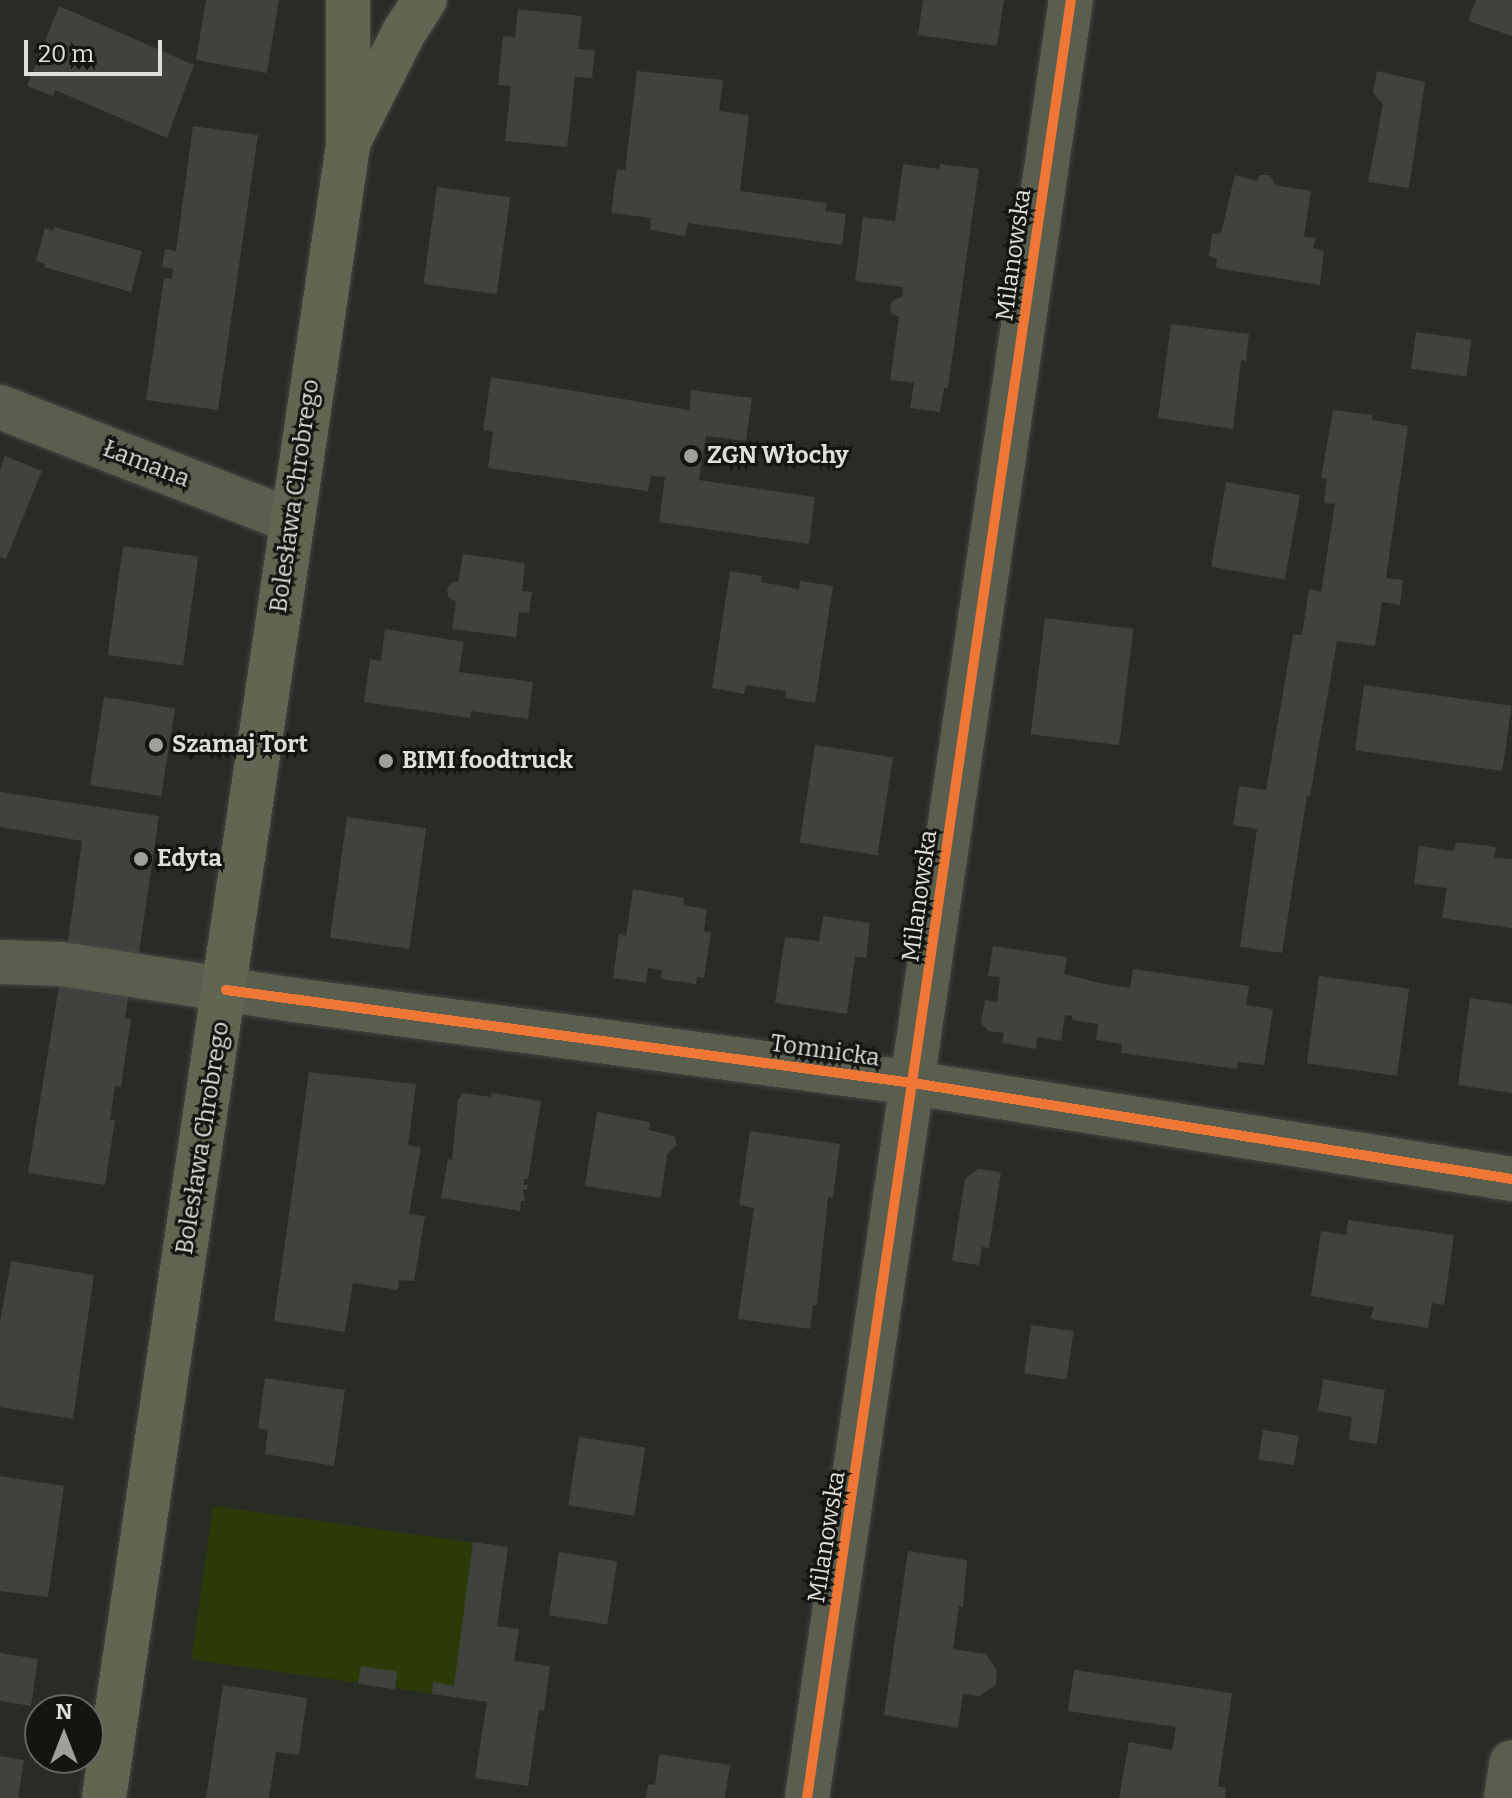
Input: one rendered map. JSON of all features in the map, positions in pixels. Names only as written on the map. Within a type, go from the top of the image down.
[{"type":"main road","name":"Bolesława Chrobrego","points":[[104,1798],[226,990],[348,145],[348,0]]},
{"type":"main road","name":"Bolesława Chrobrego","points":[[348,145],[362,111],[425,0]]},
{"type":"street","name":"Milanowska","points":[[807,1798],[1071,0]]},
{"type":"street","name":"Łamana","points":[[0,407],[292,521]]},
{"type":"street","name":"Tomnicka","points":[[0,962],[61,964],[226,990],[913,1083],[1512,1179]]},
{"type":"street","points":[[1506,1798],[1512,1762]]},
{"type":"green space","points":[[213,1506],[508,1547],[487,1701],[191,1659]]},
{"type":"building","points":[[206,0],[279,0],[267,73],[196,60]]},
{"type":"building","points":[[923,0],[1004,0],[997,46],[918,35]]},
{"type":"building","points":[[1476,0],[1512,0],[1512,36],[1468,21]]},
{"type":"building","points":[[59,6],[194,65],[167,138],[55,90],[53,96],[27,86]]},
{"type":"building","points":[[518,9],[582,16],[578,49],[595,50],[592,78],[575,77],[567,147],[505,141],[511,86],[498,85],[503,36],[515,37]]},
{"type":"building","points":[[637,71],[723,80],[719,111],[749,115],[740,191],[827,203],[825,211],[846,214],[842,245],[688,223],[685,236],[650,230],[651,218],[611,213],[617,169],[625,170]]},
{"type":"building","points":[[1377,71],[1425,82],[1409,188],[1368,182],[1383,104],[1373,93]]},
{"type":"building","points":[[193,126],[258,135],[218,410],[146,400],[164,278],[172,279],[173,269],[162,267],[165,249],[176,251]]},
{"type":"building","points":[[903,164],[939,169],[940,164],[979,169],[948,388],[944,388],[940,412],[910,408],[914,383],[890,380],[899,317],[891,313],[890,306],[893,300],[902,297],[903,287],[855,281],[863,217],[895,221]]},
{"type":"building","points":[[1235,175],[1257,181],[1260,175],[1270,175],[1275,185],[1311,191],[1304,237],[1316,238],[1313,248],[1324,251],[1320,285],[1216,268],[1217,259],[1209,256],[1212,234],[1221,233]]},
{"type":"building","points":[[437,187],[510,197],[497,294],[423,284]]},
{"type":"building","points":[[54,227],[142,251],[131,292],[44,267],[45,264],[36,261],[45,228],[53,231]]},
{"type":"building","points":[[1171,324],[1249,334],[1246,361],[1241,360],[1233,429],[1158,418]]},
{"type":"building","points":[[1416,332],[1471,340],[1466,376],[1411,369]]},
{"type":"building","points":[[491,377],[689,410],[691,390],[752,398],[746,441],[706,436],[699,480],[815,497],[809,544],[659,522],[665,477],[651,476],[648,491],[488,468],[493,432],[483,430]]},
{"type":"building","points":[[1333,410],[1373,415],[1372,420],[1408,426],[1386,578],[1403,580],[1400,605],[1382,602],[1375,646],[1337,641],[1310,796],[1307,796],[1282,953],[1240,947],[1257,829],[1233,825],[1239,786],[1266,790],[1293,635],[1302,635],[1309,589],[1321,592],[1335,504],[1324,503],[1327,479],[1321,478]]},
{"type":"building","points":[[5,456],[42,471],[6,559],[0,557],[0,470]]},
{"type":"building","points":[[1226,482],[1300,495],[1285,580],[1211,567]]},
{"type":"building","points":[[123,546],[198,557],[183,666],[108,655]]},
{"type":"building","points":[[463,554],[525,563],[522,591],[532,592],[529,613],[519,612],[516,637],[452,629],[456,602],[449,598],[447,589],[452,582],[458,582]]},
{"type":"building","points":[[730,571],[762,576],[761,582],[799,589],[800,581],[833,586],[815,703],[785,698],[786,691],[746,685],[744,694],[712,688]]},
{"type":"building","points":[[1045,618],[1133,629],[1119,745],[1031,734]]},
{"type":"building","points":[[385,629],[464,642],[459,672],[533,682],[528,719],[471,711],[470,718],[364,702],[370,659],[381,661]]},
{"type":"building","points":[[1364,685],[1512,706],[1502,771],[1355,750]]},
{"type":"building","points":[[104,697],[175,708],[161,796],[90,785]]},
{"type":"building","points":[[815,745],[893,757],[878,855],[800,843]]},
{"type":"building","points":[[0,792],[159,816],[137,966],[66,956],[82,841],[0,827]]},
{"type":"building","points":[[347,817],[426,828],[409,949],[330,938]]},
{"type":"building","points":[[1456,842],[1496,847],[1494,857],[1512,859],[1512,928],[1442,918],[1447,888],[1414,884],[1419,846],[1454,851]]},
{"type":"building","points":[[633,889],[684,898],[683,905],[707,909],[704,931],[711,932],[710,939],[704,978],[697,977],[696,984],[661,979],[662,970],[648,968],[646,983],[613,978],[619,934],[626,936]]},
{"type":"building","points":[[823,916],[870,923],[866,958],[855,957],[847,1014],[775,1003],[785,937],[819,941]]},
{"type":"building","points":[[993,946],[1067,957],[1064,974],[1104,984],[1130,988],[1133,969],[1249,986],[1246,1005],[1273,1009],[1264,1065],[1238,1062],[1237,1069],[1121,1053],[1122,1044],[1096,1040],[1098,1024],[1072,1020],[1072,1016],[1065,1015],[1061,1041],[1037,1037],[1036,1049],[1002,1043],[1004,1033],[988,1031],[981,1023],[985,1000],[997,1002],[1000,977],[988,976]]},
{"type":"building","points":[[61,974],[130,985],[125,1018],[131,1019],[121,1087],[115,1086],[110,1120],[115,1120],[105,1185],[28,1173]]},
{"type":"building","points":[[1319,976],[1409,989],[1397,1076],[1307,1063]]},
{"type":"building","points":[[1470,998],[1512,1004],[1512,1093],[1458,1085]]},
{"type":"building","points":[[309,1072],[416,1084],[408,1145],[421,1147],[409,1214],[425,1216],[414,1281],[399,1280],[398,1290],[353,1283],[345,1332],[274,1321]]},
{"type":"building","points":[[463,1093],[491,1097],[492,1093],[541,1101],[528,1179],[524,1179],[524,1185],[528,1185],[527,1190],[523,1189],[525,1201],[521,1201],[520,1211],[441,1198],[448,1159],[452,1160],[458,1100]]},
{"type":"building","points":[[597,1112],[650,1122],[649,1130],[674,1136],[677,1144],[667,1155],[661,1198],[585,1186]]},
{"type":"building","points":[[750,1131],[840,1144],[833,1198],[828,1197],[817,1305],[813,1305],[810,1329],[738,1319],[754,1208],[739,1205]]},
{"type":"building","points":[[978,1169],[1001,1172],[989,1248],[982,1247],[979,1265],[952,1261],[965,1179]]},
{"type":"building","points":[[1348,1220],[1454,1235],[1444,1305],[1432,1303],[1428,1328],[1370,1319],[1374,1307],[1311,1296],[1321,1231],[1346,1235]]},
{"type":"building","points":[[11,1261],[94,1275],[73,1419],[0,1407],[0,1322]]},
{"type":"building","points":[[1031,1325],[1074,1331],[1067,1380],[1024,1374]]},
{"type":"building","points":[[265,1378],[345,1390],[334,1466],[265,1454],[268,1430],[258,1428]]},
{"type":"building","points":[[1323,1379],[1385,1390],[1377,1444],[1349,1440],[1352,1417],[1318,1411]]},
{"type":"building","points":[[1263,1430],[1299,1436],[1294,1465],[1258,1460]]},
{"type":"building","points":[[579,1437],[645,1447],[634,1516],[568,1505]]},
{"type":"building","points":[[0,1476],[64,1486],[48,1597],[0,1591]]},
{"type":"building","points":[[473,1542],[508,1547],[497,1626],[519,1629],[514,1661],[550,1666],[544,1711],[539,1710],[528,1786],[475,1778],[487,1702],[432,1694],[433,1682],[454,1686]]},
{"type":"building","points":[[908,1551],[967,1560],[963,1607],[959,1606],[953,1649],[986,1654],[997,1670],[996,1685],[979,1696],[963,1694],[958,1728],[884,1715]]},
{"type":"building","points":[[559,1552],[617,1561],[607,1624],[549,1615]]},
{"type":"building","points":[[0,1653],[38,1659],[33,1694],[24,1694],[24,1705],[0,1701]]},
{"type":"building","points":[[361,1666],[398,1672],[395,1690],[358,1684]]},
{"type":"building","points":[[1074,1670],[1232,1693],[1218,1786],[1226,1788],[1225,1798],[1119,1798],[1129,1742],[1172,1750],[1176,1727],[1068,1711]]},
{"type":"building","points":[[223,1685],[307,1698],[299,1755],[276,1752],[269,1798],[206,1798]]},
{"type":"building","points":[[659,1754],[730,1765],[725,1798],[646,1798],[648,1784],[655,1785]]},
{"type":"building","points":[[0,1756],[24,1760],[18,1798],[0,1798]]},
{"type":"cycle path","points":[[807,1798],[1071,0]]},
{"type":"cycle path","points":[[226,990],[913,1083],[1512,1179]]},
{"type":"place","name":"ZGN Włochy","points":[[691,456]]},
{"type":"place","name":"Szamaj Tort","points":[[156,745]]},
{"type":"place","name":"BIMI foodtruck","points":[[386,761]]},
{"type":"place","name":"Edyta","points":[[141,859]]}]
